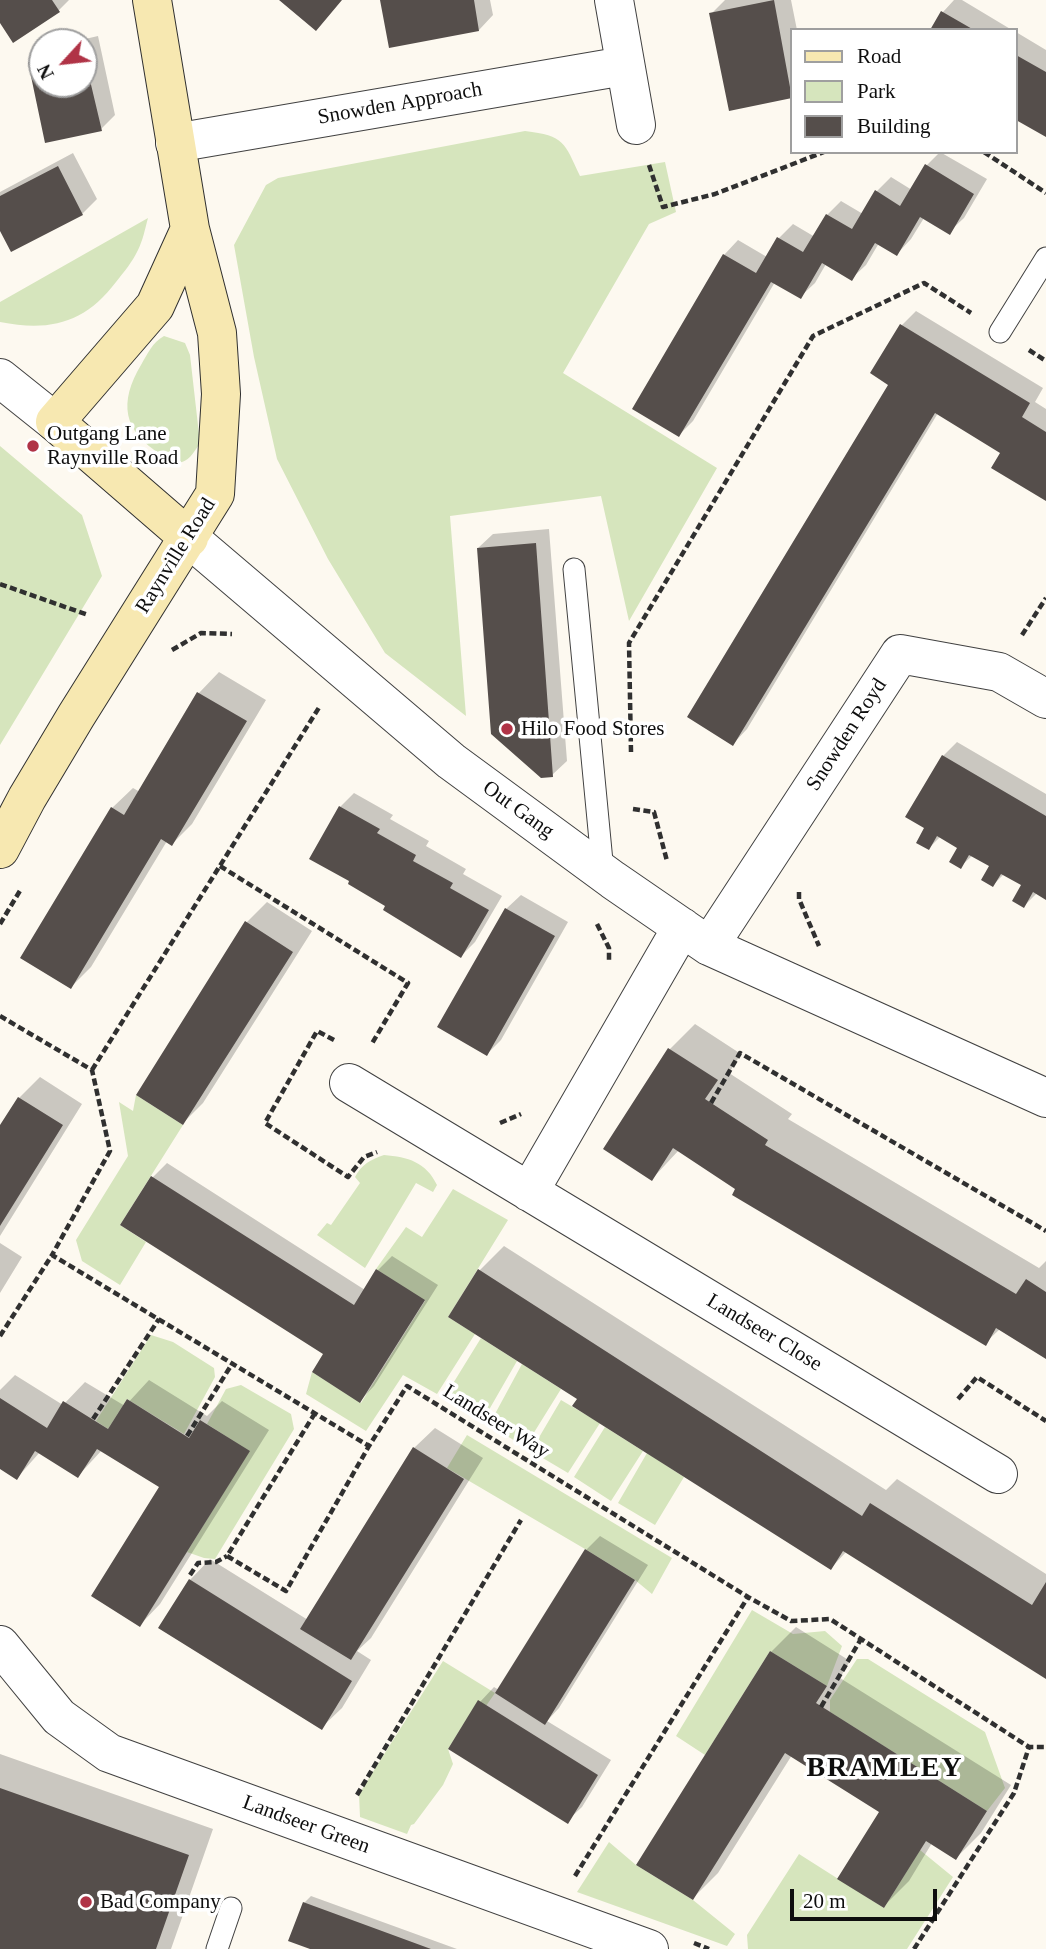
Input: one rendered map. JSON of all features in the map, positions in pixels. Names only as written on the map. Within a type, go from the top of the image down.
[{"type":"street","name":"Raynville Road","points":[[0,849],[27,798],[215,494],[221,394],[217,333],[190,229],[152,0]]},
{"type":"street","points":[[614,0],[636,125]]},
{"type":"street","name":"Snowden Approach","points":[[175,143],[624,66]]},
{"type":"street","points":[[0,378],[55,422],[155,306],[190,229]]},
{"type":"street","name":"Out Gang","points":[[55,422],[451,761],[695,937],[1046,1098]]},
{"type":"street","name":"Snowden Royd","points":[[695,937],[900,654],[999,672],[1046,699]]},
{"type":"street","points":[[529,1192],[695,937]]},
{"type":"street","name":"Landseer Close","points":[[349,1083],[998,1474]]},
{"type":"street","name":"Landseer Green","points":[[0,1645],[59,1717],[109,1753],[649,1949]]},
{"type":"lane","points":[[1000,332],[1046,258]]},
{"type":"lane","points":[[574,569],[603,872]]},
{"type":"lane","points":[[217,1949],[231,1908]]},
{"type":"path","points":[[636,125],[663,207],[715,194],[819,154]]},
{"type":"path","points":[[987,154],[1046,193]]},
{"type":"path","points":[[631,754],[629,643],[813,336],[924,283],[1046,361]]},
{"type":"path","points":[[0,584],[130,629]]},
{"type":"path","points":[[168,652],[201,633],[235,634]]},
{"type":"path","points":[[0,1336],[52,1255],[110,1151],[92,1070],[343,669]]},
{"type":"path","points":[[632,795],[632,821]]},
{"type":"path","points":[[632,809],[653,812],[670,873]]},
{"type":"path","points":[[220,866],[408,983],[349,1083]]},
{"type":"path","points":[[0,924],[27,878]]},
{"type":"path","points":[[593,917],[608,948],[609,976]]},
{"type":"path","points":[[0,1016],[92,1070]]},
{"type":"path","points":[[711,1103],[740,1053],[1046,1231]]},
{"type":"path","points":[[499,1124],[530,1110]]},
{"type":"path","points":[[52,1255],[369,1446],[286,1591],[228,1556]]},
{"type":"path","points":[[93,1419],[159,1319]]},
{"type":"path","points":[[187,1436],[232,1364]]},
{"type":"path","points":[[949,1401],[960,1399],[977,1377],[1046,1421]]},
{"type":"path","name":"Landseer Way","points":[[369,1446],[407,1386],[748,1597],[791,1621],[830,1619],[1029,1747]]},
{"type":"path","points":[[190,1575],[198,1563],[216,1562],[228,1556],[315,1413]]},
{"type":"path","points":[[357,1796],[522,1520]]},
{"type":"path","points":[[552,1914],[748,1597]]},
{"type":"path","points":[[821,1707],[861,1639]]},
{"type":"path","points":[[914,1949],[1014,1793],[1029,1747],[1046,1747]]},
{"type":"green space","points":[[525,131],[556,138],[566,148],[580,176],[665,162],[676,212],[649,224],[563,373],[717,468],[629,621],[601,496],[450,516],[466,716],[385,653],[328,559],[277,459],[254,357],[234,245],[266,185],[278,178]]},
{"type":"green space","points":[[148,218],[134,258],[92,307],[51,325],[0,322],[0,302]]},
{"type":"green space","points":[[164,336],[185,343],[190,355],[200,443],[190,457],[179,462],[168,459],[149,446],[132,426],[128,415],[129,391],[134,379],[151,349]]},
{"type":"green space","points":[[0,446],[82,515],[102,576],[0,745]]},
{"type":"green space","points":[[136,1095],[183,1125],[120,1225],[146,1242],[120,1285],[82,1261],[76,1240],[128,1156],[119,1102],[133,1111]]},
{"type":"green space","points":[[384,1155],[415,1162],[433,1177],[437,1185],[433,1192],[416,1183],[365,1268],[317,1235],[327,1223],[331,1225],[360,1183],[355,1177],[361,1169]]},
{"type":"green space","points":[[453,1189],[508,1220],[448,1317],[475,1334],[437,1394],[403,1375],[366,1431],[306,1394],[312,1372],[361,1403],[425,1301],[376,1269],[406,1227],[422,1237]]},
{"type":"green space","points":[[151,1335],[173,1342],[214,1368],[215,1377],[184,1434],[127,1399],[108,1429],[96,1421]]},
{"type":"green space","points":[[481,1338],[517,1361],[482,1422],[444,1398]]},
{"type":"green space","points":[[522,1364],[561,1389],[525,1447],[489,1425]]},
{"type":"green space","points":[[241,1385],[291,1414],[294,1429],[215,1559],[204,1558],[187,1552],[249,1451],[207,1424],[226,1389]]},
{"type":"green space","points":[[561,1400],[600,1423],[568,1473],[531,1451]]},
{"type":"green space","points":[[605,1427],[643,1451],[611,1501],[574,1477]]},
{"type":"green space","points":[[467,1435],[672,1558],[652,1594],[635,1580],[585,1549],[447,1468]]},
{"type":"green space","points":[[647,1453],[684,1477],[655,1525],[618,1503]]},
{"type":"green space","points":[[752,1610],[793,1634],[825,1631],[842,1646],[827,1686],[770,1651],[705,1755],[676,1736]]},
{"type":"green space","points":[[857,1659],[868,1659],[985,1732],[1005,1788],[987,1811],[830,1712],[830,1700]]},
{"type":"green space","points":[[443,1661],[495,1693],[486,1706],[478,1701],[448,1749],[453,1764],[443,1785],[411,1825],[407,1834],[360,1817],[359,1794]]},
{"type":"green space","points":[[609,1842],[636,1865],[693,1900],[735,1934],[727,1946],[577,1892]]},
{"type":"green space","points":[[920,1850],[953,1877],[907,1949],[748,1949],[747,1935],[799,1854],[884,1908]]},
{"type":"building","points":[[0,0],[52,0],[60,12],[36,28],[28,28],[28,33],[13,43],[0,23]]},
{"type":"building","points":[[279,0],[342,0],[316,31]]},
{"type":"building","points":[[380,0],[474,0],[479,31],[389,48]]},
{"type":"building","points":[[774,0],[790,98],[729,111],[709,13]]},
{"type":"building","points":[[941,11],[971,28],[931,28]]},
{"type":"building","points":[[1018,56],[1046,72],[1046,137],[1018,121]]},
{"type":"building","points":[[36,98],[94,98],[102,131],[45,143]]},
{"type":"building","points":[[925,164],[974,194],[950,235],[920,217],[897,256],[875,243],[852,281],[822,263],[801,299],[771,282],[679,437],[632,409],[723,254],[756,273],[777,237],[803,252],[826,214],[852,229],[875,190],[900,206]]},
{"type":"building","points":[[58,166],[83,215],[11,252],[0,231],[0,196]]},
{"type":"building","points":[[900,324],[1030,403],[1022,417],[1046,432],[1046,501],[991,468],[1000,453],[935,413],[733,746],[687,717],[888,385],[870,373]]},
{"type":"building","points":[[536,543],[553,777],[541,778],[491,734],[477,548]]},
{"type":"building","points":[[197,692],[247,721],[172,846],[161,839],[71,989],[20,958],[111,807],[124,815]]},
{"type":"building","points":[[942,755],[1046,816],[1046,900],[1033,892],[1024,908],[1012,901],[1021,885],[1001,874],[993,887],[981,880],[989,866],[969,855],[961,869],[949,862],[957,848],[937,836],[929,850],[916,843],[924,828],[905,817]]},
{"type":"building","points":[[339,806],[380,829],[377,833],[416,855],[413,861],[453,883],[450,888],[489,910],[461,958],[383,910],[385,906],[348,884],[349,881],[309,859]]},
{"type":"building","points":[[505,908],[555,936],[487,1056],[437,1027]]},
{"type":"building","points":[[245,921],[293,952],[183,1125],[136,1095]]},
{"type":"building","points":[[668,1048],[718,1080],[705,1099],[768,1140],[765,1145],[1016,1294],[1026,1279],[1046,1292],[1046,1359],[996,1328],[986,1346],[732,1195],[735,1189],[673,1148],[652,1181],[603,1149]]},
{"type":"building","points":[[18,1097],[63,1125],[0,1226],[0,1125]]},
{"type":"building","points":[[151,1176],[354,1305],[376,1269],[425,1300],[360,1403],[312,1372],[323,1354],[120,1225]]},
{"type":"building","points":[[478,1269],[862,1516],[870,1503],[1032,1605],[1046,1582],[1046,1679],[843,1551],[831,1570],[572,1406],[577,1399],[448,1317]]},
{"type":"building","points":[[0,1398],[47,1428],[63,1401],[108,1429],[127,1399],[189,1438],[200,1420],[250,1451],[140,1627],[91,1596],[159,1487],[97,1449],[78,1478],[35,1451],[17,1480],[0,1469]]},
{"type":"building","points":[[413,1447],[464,1479],[351,1660],[300,1629]]},
{"type":"building","points":[[585,1549],[635,1580],[545,1725],[495,1693]]},
{"type":"building","points":[[189,1579],[352,1681],[322,1730],[158,1628]]},
{"type":"building","points":[[770,1651],[827,1686],[816,1703],[987,1811],[956,1860],[926,1841],[884,1908],[837,1879],[879,1812],[785,1753],[693,1900],[636,1865]]},
{"type":"building","points":[[478,1700],[598,1775],[568,1824],[448,1749]]},
{"type":"building","name":"Bad Company","points":[[0,1788],[189,1855],[156,1949],[0,1949]]},
{"type":"building","points":[[303,1902],[431,1949],[310,1949],[288,1941]]},
{"type":"place","name":"Outgang Lane Raynville Road","points":[[33,446]]},
{"type":"place","name":"Hilo Food Stores","points":[[507,729]]},
{"type":"place","name":"Bad Company","points":[[86,1902]]},
{"type":"district","name":"BRAMLEY","points":[[885,1769]]}]
